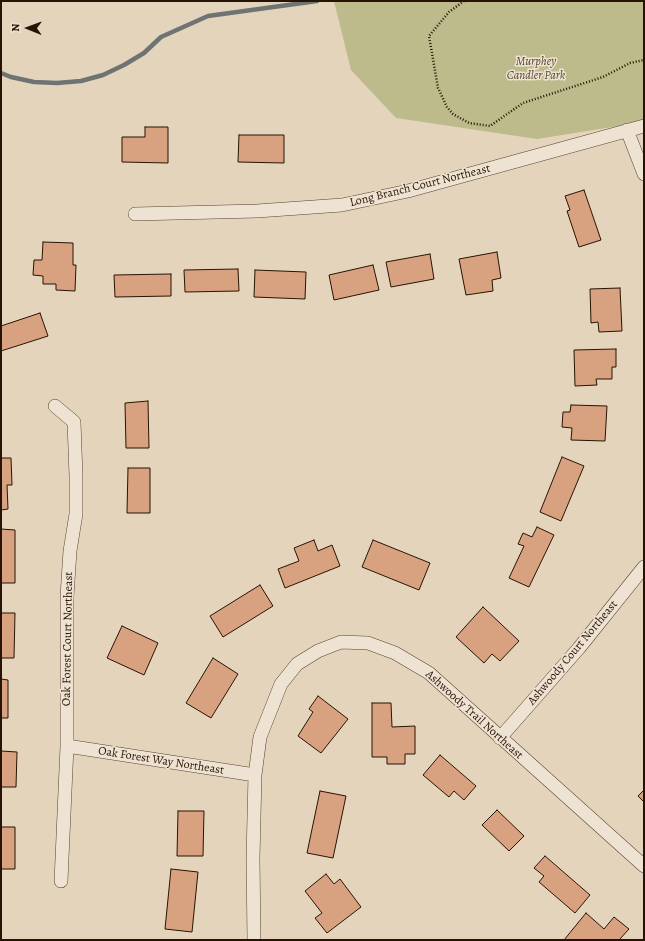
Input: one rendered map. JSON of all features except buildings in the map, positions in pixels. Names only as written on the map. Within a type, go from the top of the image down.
[{"type":"street","name":"Long Branch Court Northeast","points":[[135,214],[257,212],[342,205],[408,191],[644,126]]},
{"type":"street","points":[[627,130],[644,174]]},
{"type":"street","name":"Oak Forest Court Northeast","points":[[54,406],[74,422],[76,476],[76,514],[70,551],[67,596],[68,746],[62,881]]},
{"type":"street","name":"Ashwoody Court Northeast","points":[[500,738],[579,648],[644,567]]},
{"type":"street","name":"Ashwoody Trail Northeast","points":[[254,940],[253,858],[255,775],[260,737],[281,684],[297,664],[318,651],[341,642],[368,643],[394,653],[429,673],[644,866]]},
{"type":"street","name":"Oak Forest Way Northeast","points":[[68,746],[255,775]]},
{"type":"path","points":[[464,1],[449,12],[429,36],[438,88],[447,107],[453,114],[469,124],[490,126],[523,103],[603,77],[630,63],[644,60]]},
{"type":"green space","name":"Murphey Candler Park","points":[[334,1],[644,1],[644,122],[537,139],[396,118],[351,70]]},
{"type":"waterway","points":[[1,73],[11,77],[34,82],[57,83],[81,81],[103,75],[124,65],[144,53],[161,37],[208,16],[317,1]]}]
